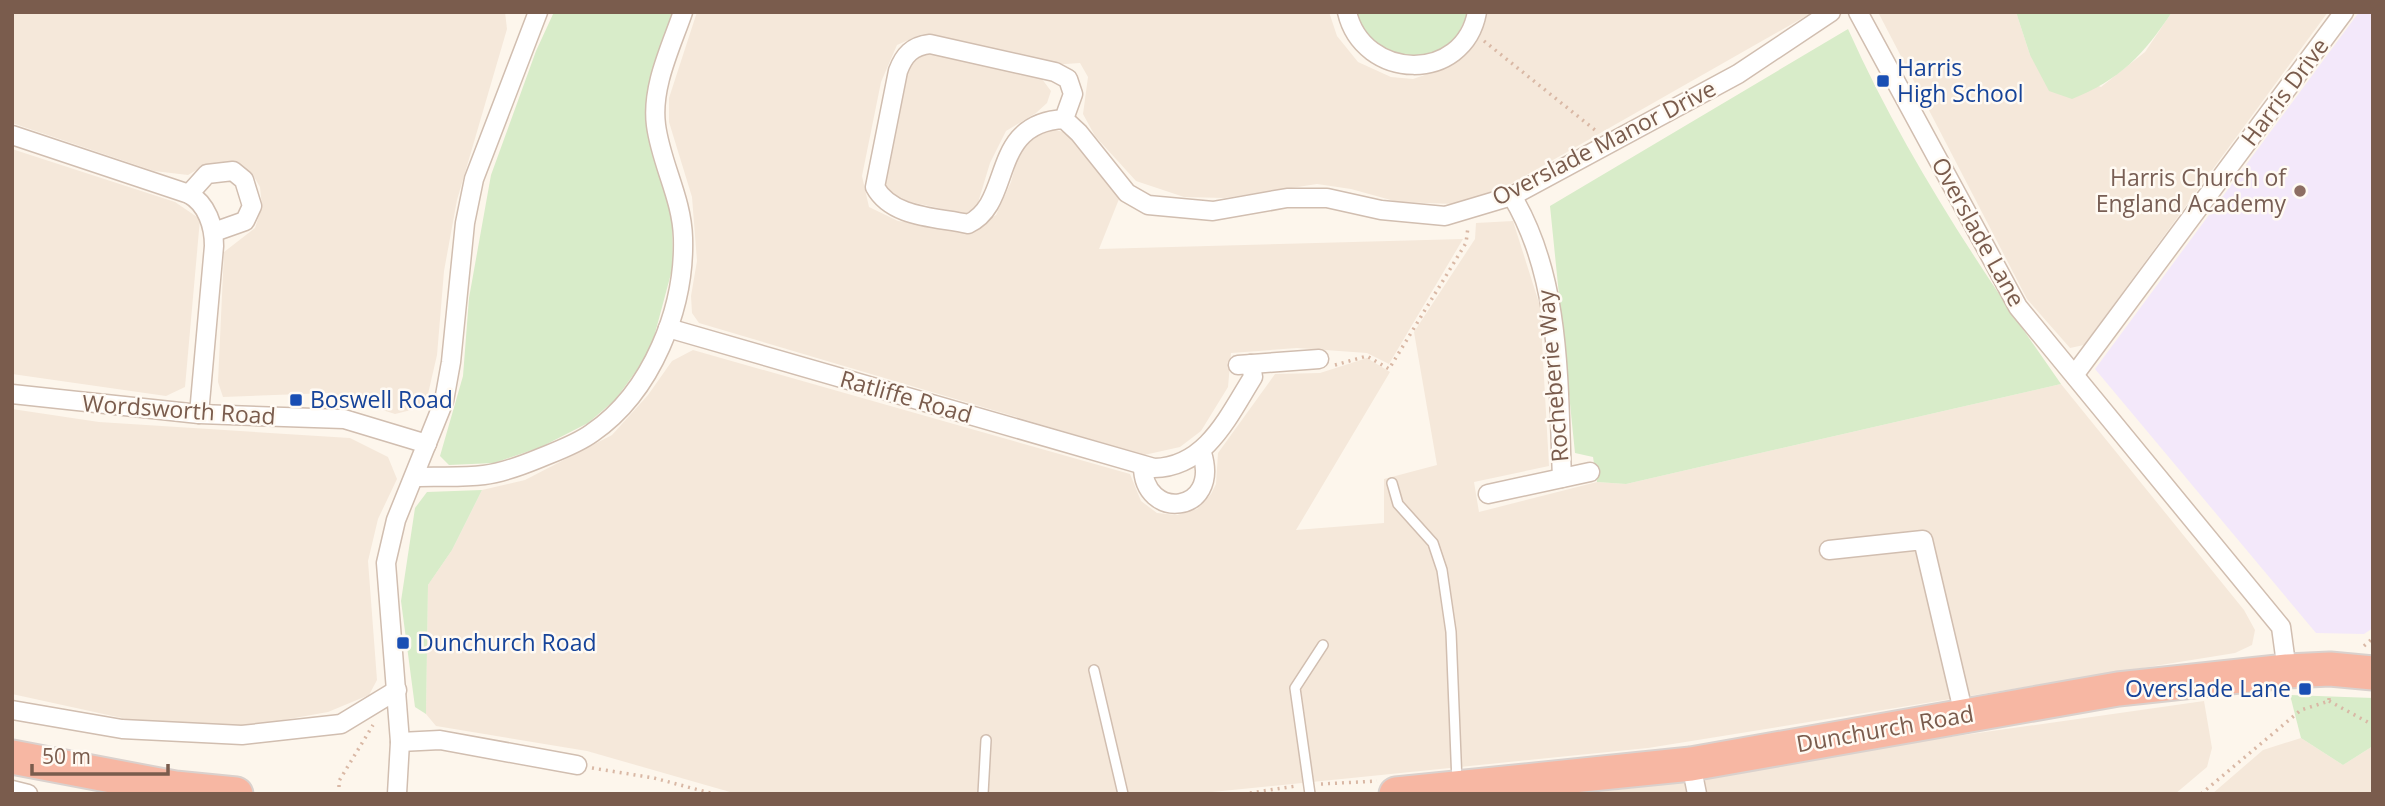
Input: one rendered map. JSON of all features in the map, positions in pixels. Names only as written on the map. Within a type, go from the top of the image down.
[{"type":"highway","name":"Dunchurch Road","points":[[1396,794],[1694,779],[1964,715],[2118,689],[2287,671],[2329,685],[2367,660]]},
{"type":"highway","points":[[12,757],[175,788],[236,794]]},
{"type":"street","points":[[397,794],[400,742],[386,562],[396,520],[444,401],[474,179],[538,12]]},
{"type":"street","points":[[415,477],[485,475],[530,462],[592,433],[620,409],[655,359],[668,328],[681,279],[683,237],[678,200],[656,127],[654,105],[683,12]]},
{"type":"street","points":[[1347,12],[1354,32],[1369,51],[1403,66],[1428,64],[1449,56],[1472,30],[1477,12]]},
{"type":"street","name":"Overslade Manor Drive","points":[[1064,119],[1079,133],[1127,193],[1148,205],[1213,211],[1287,198],[1327,198],[1418,215],[1445,216],[1470,211],[1512,196],[1738,74],[1831,12]]},
{"type":"street","name":"Overslade Lane","points":[[1858,12],[2018,307],[2281,627],[2287,671]]},
{"type":"street","name":"Harris Drive","points":[[2075,374],[2344,12]]},
{"type":"street","points":[[930,44],[1055,72],[1068,79],[1073,94],[1064,119],[1049,120],[1030,130],[1009,151],[991,203],[983,214],[968,224],[892,207],[881,198],[875,187],[898,71],[903,57],[918,46],[930,44]]},
{"type":"street","points":[[12,135],[189,194],[206,212],[214,232],[199,414]]},
{"type":"street","points":[[189,194],[207,174],[233,171],[244,180],[252,206],[245,221],[214,232]]},
{"type":"street","name":"Rocheberie Way","points":[[1512,196],[1528,222],[1547,287],[1557,369],[1562,478]]},
{"type":"street","name":"Ratliffe Road","points":[[668,328],[1143,466],[1175,466],[1202,453]]},
{"type":"street","points":[[1143,466],[1145,484],[1155,497],[1169,503],[1186,502],[1204,485],[1206,469],[1202,453],[1253,377],[1245,364],[1319,359]]},
{"type":"street","name":"Wordsworth Road","points":[[12,394],[199,414],[344,419],[427,444]]},
{"type":"street","name":"Rocheberie Way","points":[[1488,494],[1590,472]]},
{"type":"street","points":[[1829,550],[1923,540],[1964,715]]},
{"type":"street","points":[[12,710],[122,729],[242,735],[341,724],[397,690]]},
{"type":"street","points":[[400,742],[440,740],[576,765]]},
{"type":"street","points":[[12,790],[28,794]]},
{"type":"lane","points":[[1392,482],[1398,504],[1433,543],[1442,570],[1451,632],[1444,791]]},
{"type":"lane","points":[[1310,794],[1295,688],[1323,645]]},
{"type":"lane","points":[[1094,670],[1123,794]]},
{"type":"lane","points":[[983,794],[986,740]]},
{"type":"path","points":[[1472,30],[1611,143]]},
{"type":"path","points":[[1319,359],[1320,370],[1367,356],[1389,369],[1466,243],[1470,211]]},
{"type":"path","points":[[2367,660],[2373,638]]},
{"type":"path","points":[[2201,794],[2329,685],[2373,725]]},
{"type":"path","points":[[339,794],[339,781],[380,714],[398,714]]},
{"type":"path","points":[[576,765],[654,778],[714,794]]},
{"type":"shaded area","points":[[12,12],[505,12],[507,29],[457,200],[444,271],[437,355],[428,394],[419,408],[395,414],[329,393],[223,397],[218,382],[224,252],[255,228],[262,206],[260,187],[253,175],[239,166],[220,162],[205,165],[188,175],[154,171],[12,123]]},
{"type":"shaded area","points":[[697,12],[1329,12],[1337,36],[1358,62],[1391,77],[1413,79],[1445,68],[1467,50],[1479,32],[1485,12],[1813,12],[1486,198],[1454,204],[1398,202],[1351,189],[1317,184],[1225,198],[1184,197],[1136,181],[1095,136],[1083,114],[1088,77],[1080,63],[1051,65],[922,34],[897,45],[881,82],[862,176],[869,207],[898,221],[956,230],[974,227],[996,215],[1011,182],[1020,149],[1041,134],[1054,130],[1069,133],[1078,142],[1119,199],[1099,249],[1463,239],[1389,364],[1367,353],[1297,348],[1231,353],[1228,387],[1201,431],[1180,447],[1144,455],[699,323],[692,313],[691,296],[697,261],[692,197],[669,122],[669,98]]},
{"type":"shaded area","points":[[1878,12],[2016,12],[2030,55],[2101,87],[2145,52],[2172,12],[2328,12],[2084,345],[2070,348],[2027,299]]},
{"type":"shaded area","name":"Harris Church of England Academy","points":[[2359,12],[2373,12],[2373,628],[2364,634],[2316,633],[2095,369]]},
{"type":"shaded area","points":[[925,50],[1042,79],[1051,91],[1047,103],[1036,113],[1006,131],[990,163],[977,206],[965,214],[893,198],[883,182],[906,66]]},
{"type":"shaded area","points":[[12,149],[175,202],[200,219],[185,387],[166,396],[12,374]]},
{"type":"shaded area","points":[[1513,221],[1540,306],[1549,466],[1474,482],[1479,512],[1597,482],[1626,484],[2061,384],[2244,610],[2255,630],[2252,645],[2235,653],[1648,748],[1192,794],[737,794],[587,751],[436,726],[426,714],[428,585],[452,550],[482,490],[525,480],[612,435],[648,395],[672,361],[693,350],[1130,474],[1141,501],[1157,513],[1177,515],[1197,509],[1211,494],[1216,484],[1218,453],[1275,374],[1320,373],[1367,358],[1390,372],[1296,530],[1384,523],[1384,479],[1437,465],[1414,332],[1475,239],[1476,223]]},
{"type":"shaded area","points":[[12,409],[99,422],[350,438],[388,457],[397,479],[378,519],[368,561],[377,680],[369,695],[328,712],[239,728],[131,720],[12,694]]},
{"type":"shaded area","points":[[2204,701],[2212,748],[2207,767],[2175,794],[1581,794],[1704,780],[1922,741]]},
{"type":"shaded area","points":[[2301,738],[2343,765],[2373,746],[2373,794],[2212,794],[2263,750]]},
{"type":"green space","points":[[554,12],[672,12],[646,104],[651,139],[672,210],[673,266],[650,352],[615,400],[588,423],[541,447],[494,463],[449,465],[440,456],[463,376],[469,298],[491,175],[536,51]]},
{"type":"green space","points":[[1355,12],[1466,12],[1467,15],[1454,42],[1426,59],[1405,60],[1369,43]]},
{"type":"green space","points":[[2016,12],[2172,12],[2151,41],[2129,64],[2104,83],[2072,99],[2049,91],[2030,55]]},
{"type":"green space","points":[[1848,29],[1919,167],[2002,298],[2061,384],[1626,484],[1597,482],[1593,457],[1575,453],[1550,206]]},
{"type":"green space","points":[[482,490],[452,550],[428,585],[426,714],[415,707],[401,601],[415,508],[427,492]]},
{"type":"green space","points":[[2290,695],[2373,698],[2373,746],[2343,765],[2301,738]]},
{"type":"place","name":"Harris High School","points":[[1883,81]]},
{"type":"place","name":"Harris Church of England Academy","points":[[2300,191]]},
{"type":"place","name":"Boswell Road","points":[[296,400]]},
{"type":"place","name":"Dunchurch Road","points":[[403,643]]},
{"type":"place","name":"Overslade Lane","points":[[2305,689]]}]
